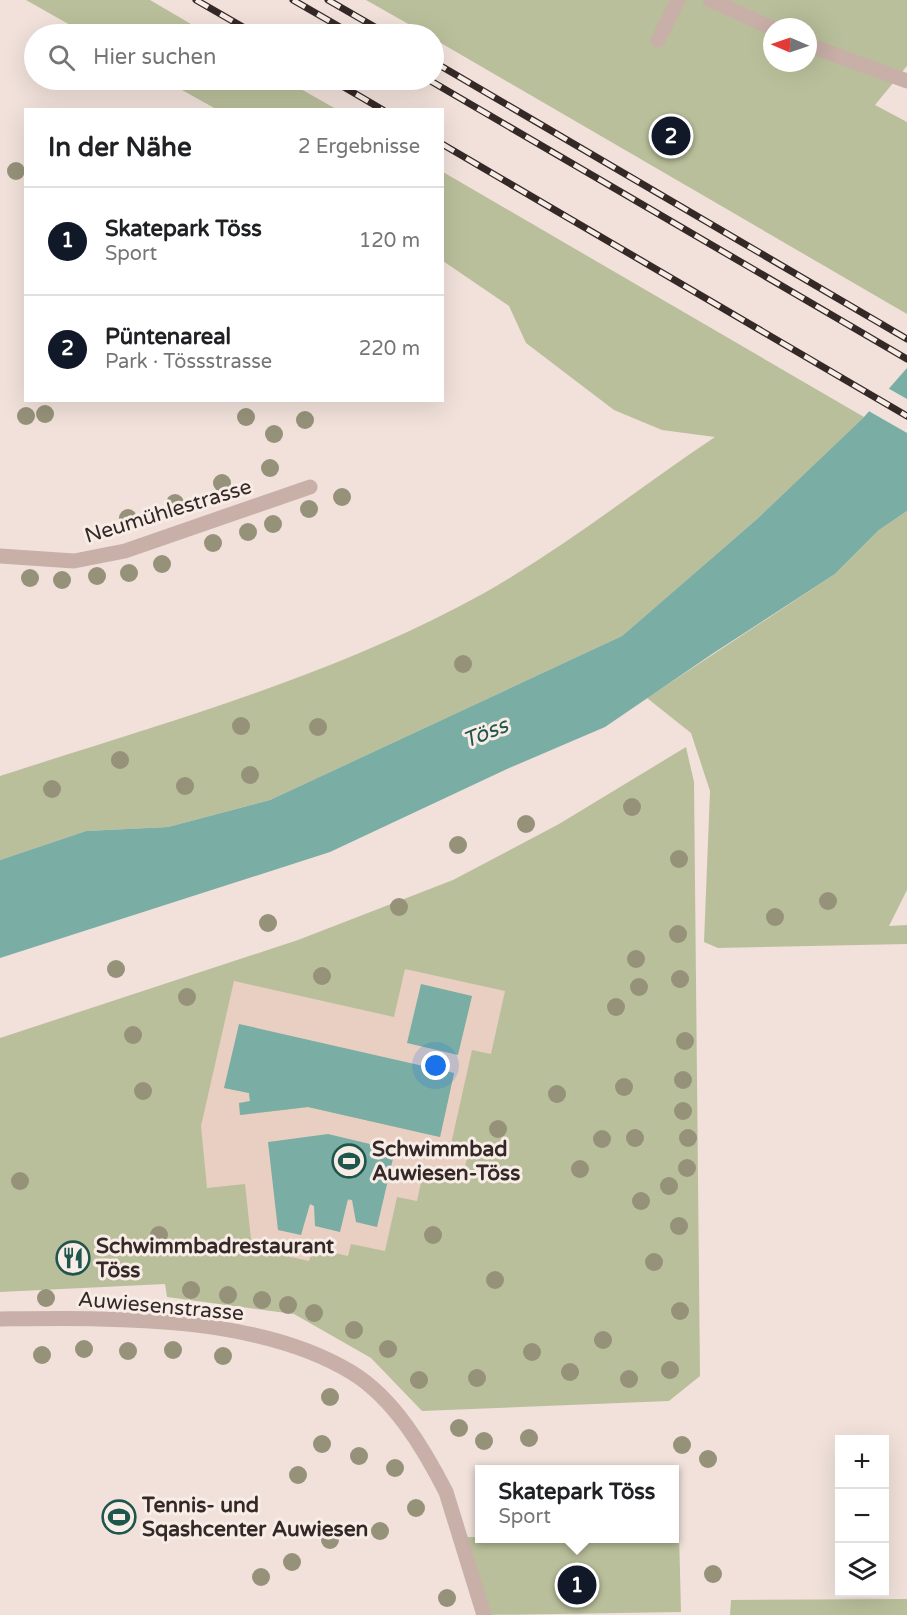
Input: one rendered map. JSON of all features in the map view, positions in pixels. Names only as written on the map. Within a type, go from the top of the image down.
[{"type":"street","points":[[658,40],[678,0]]},
{"type":"street","points":[[710,0],[763,24]]},
{"type":"street","points":[[817,48],[907,81]]},
{"type":"street","name":"Neumühlestrasse","points":[[0,556],[74,561],[125,551],[310,487]]},
{"type":"street","name":"Auwiesenstrasse","points":[[0,1319],[106,1318],[213,1327],[281,1341],[351,1372],[386,1402],[413,1437],[438,1477],[446,1492],[484,1615]]},
{"type":"green space","points":[[26,0],[150,0],[191,24],[68,24]]},
{"type":"green space","points":[[366,0],[907,0],[907,66],[875,105],[907,122],[907,314],[444,45],[444,24],[408,24]]},
{"type":"green space","points":[[182,90],[303,90],[334,108],[214,108]]},
{"type":"green space","points":[[444,173],[864,417],[757,519],[622,636],[270,800],[168,827],[86,831],[0,860],[0,776],[233,701],[403,634],[492,589],[525,569],[715,437],[662,430],[614,410],[526,343],[509,306],[444,262]]},
{"type":"green space","points":[[907,511],[907,890],[889,926],[907,925],[907,944],[718,948],[704,942],[710,791],[691,733],[647,698],[835,574],[879,530]]},
{"type":"green space","name":"Schwimmbad Auwiesen-Töss","points":[[686,747],[694,782],[700,1376],[669,1401],[422,1411],[371,1358],[294,1314],[167,1297],[165,1284],[0,1292],[0,1038],[298,940],[453,880],[559,824]]},
{"type":"green space","points":[[679,1532],[681,1612],[484,1615],[460,1537],[475,1537],[475,1543],[679,1543]]},
{"type":"green space","points":[[907,1599],[907,1615],[730,1615],[731,1600]]},
{"type":"shaded area","points":[[405,969],[505,991],[491,1054],[472,1050],[451,1144],[469,1149],[463,1176],[424,1168],[417,1201],[397,1197],[385,1251],[351,1244],[348,1256],[313,1248],[309,1261],[252,1248],[245,1184],[207,1188],[201,1126],[234,981],[394,1017]],"holes":[[[454,1073],[440,1137],[308,1107],[241,1115],[250,1101],[249,1093],[225,1088]],[[394,1150],[352,1200],[309,1204]]]},
{"type":"water","name":"Töss","points":[[907,368],[907,511],[879,530],[835,574],[605,727],[507,769],[330,852],[0,958],[0,860],[86,831],[168,827],[270,800],[622,636],[757,519],[864,417]]},
{"type":"water","points":[[421,984],[472,996],[458,1055],[407,1043]]},
{"type":"water","points":[[239,1024],[454,1073],[440,1137],[308,1107],[240,1115],[239,1103],[250,1101],[249,1093],[224,1088]]},
{"type":"water","points":[[328,1134],[395,1150],[377,1227],[356,1222],[352,1200],[348,1199],[340,1232],[315,1226],[314,1206],[310,1204],[301,1235],[278,1230],[268,1142]]},
{"type":"pier","points":[[886,387],[907,399],[907,433],[867,410]]},
{"type":"railway","points":[[196,0],[238,24]]},
{"type":"railway","points":[[293,0],[335,24]]},
{"type":"railway","points":[[328,0],[370,24]]},
{"type":"railway","points":[[444,68],[907,339]]},
{"type":"railway","points":[[444,89],[907,359]]},
{"type":"railway","points":[[349,90],[380,108]]},
{"type":"railway","points":[[444,145],[907,416]]},
{"type":"place","name":"Püntenareal","points":[[671,136]]},
{"type":"place","name":"Schwimmbad Auwiesen-Töss","points":[[349,1161]]},
{"type":"place","name":"Schwimmbadrestaurant Töss","points":[[73,1258]]},
{"type":"place","name":"Tennis- und Sqashcenter Auwiesen","points":[[119,1517]]},
{"type":"place","name":"Skatepark Töss","points":[[577,1585]]}]
